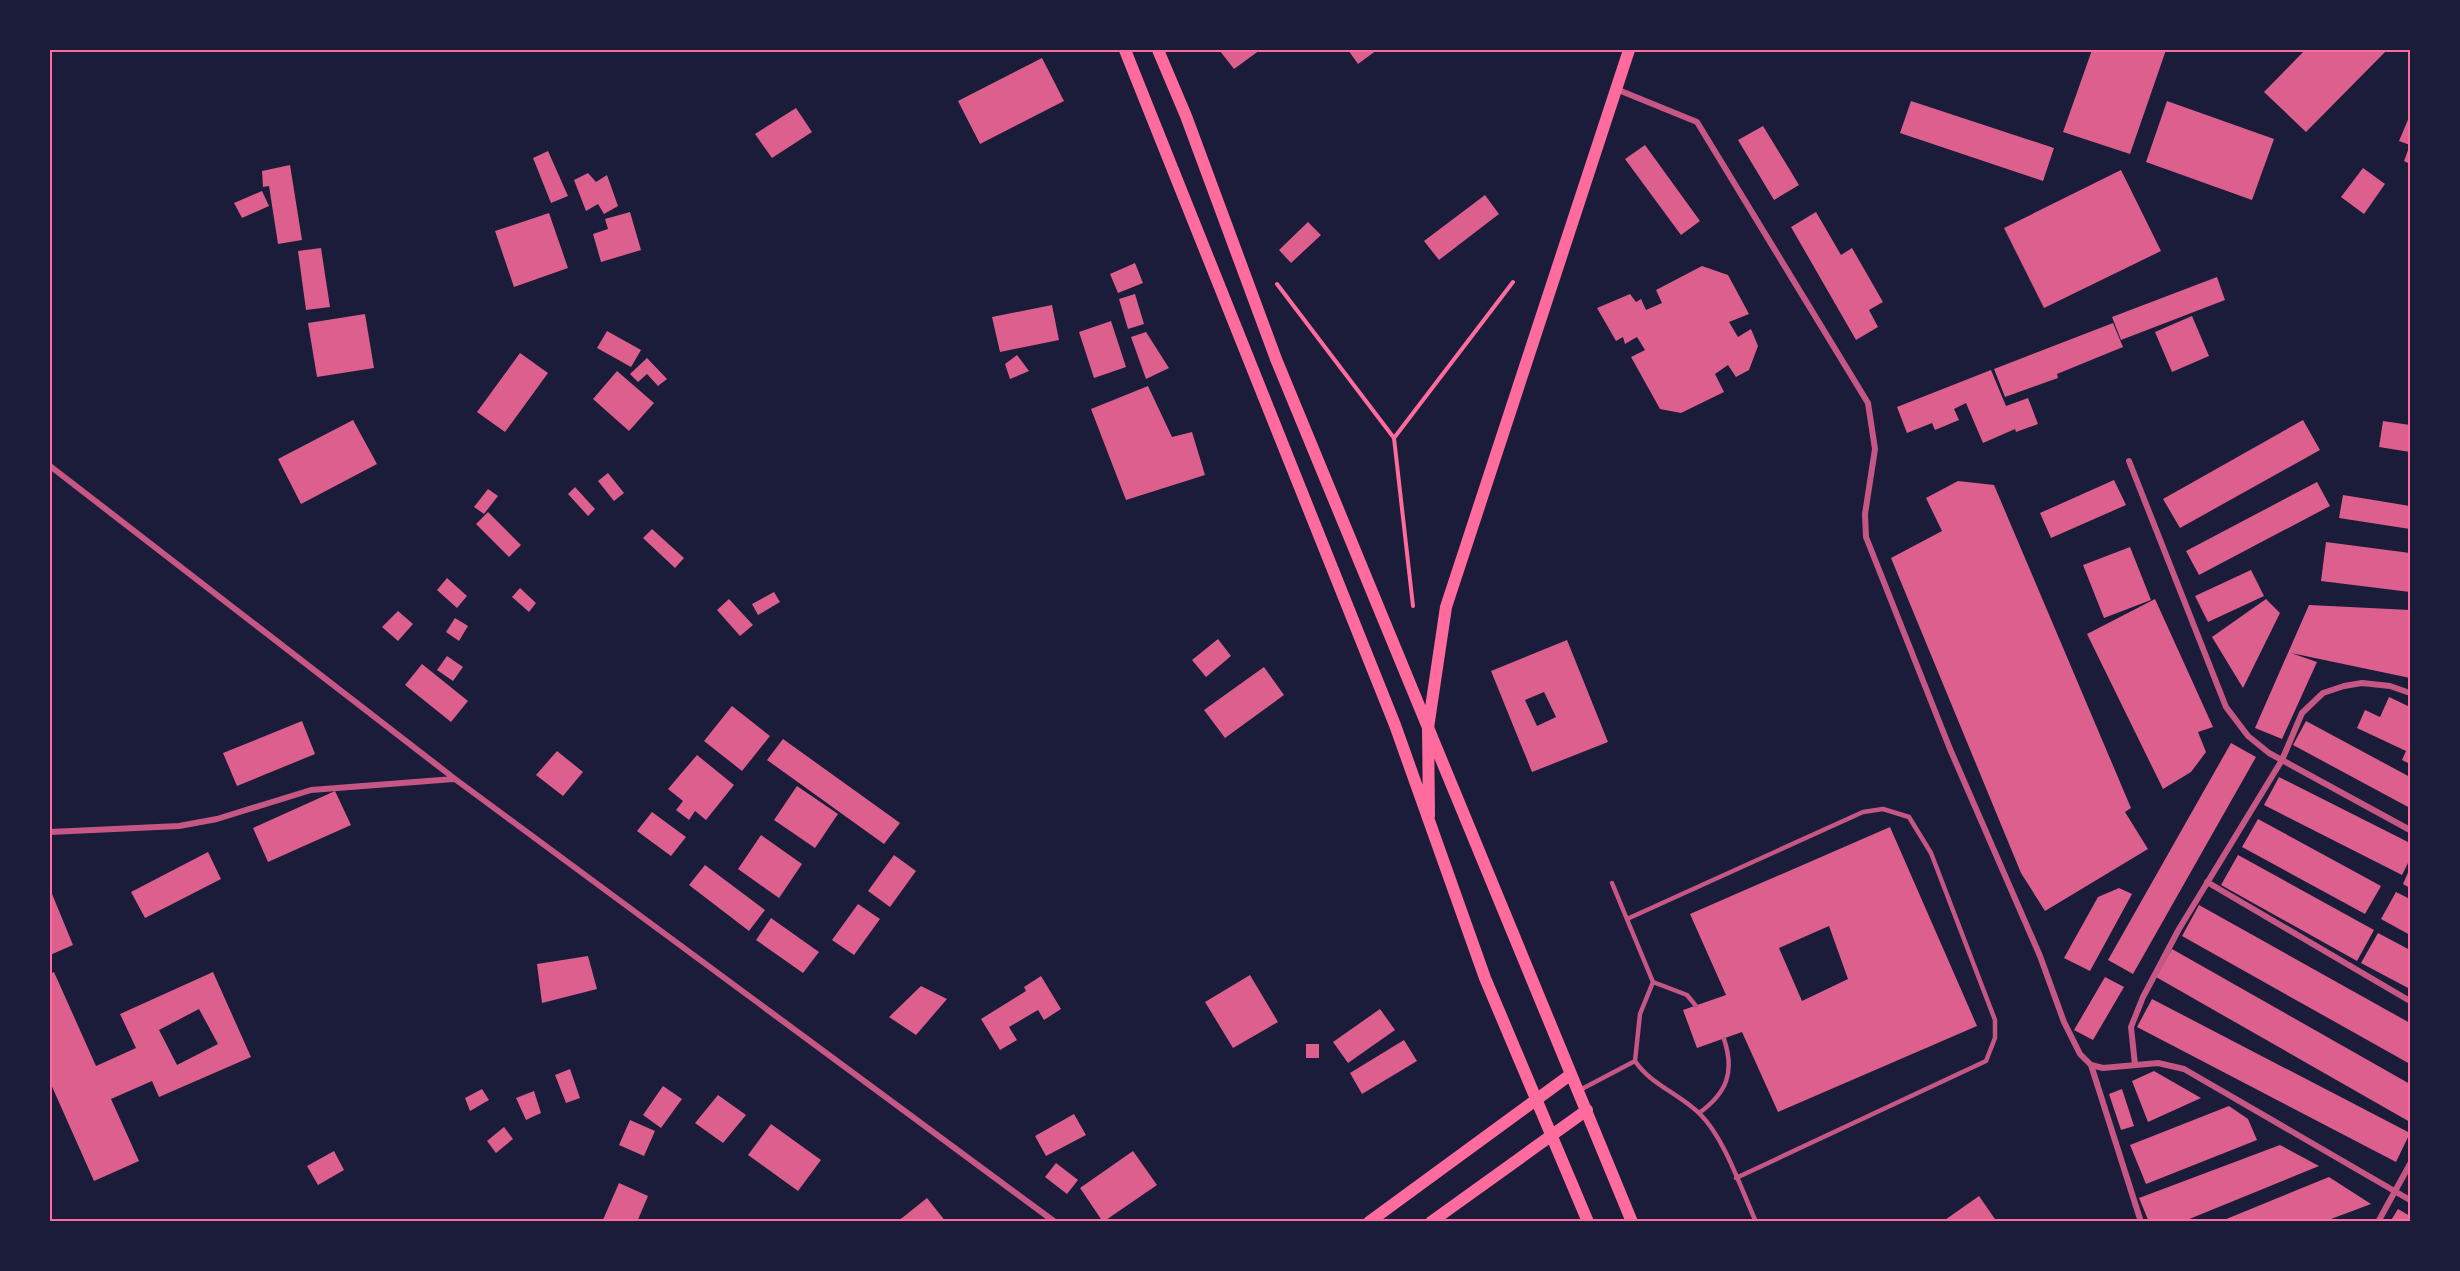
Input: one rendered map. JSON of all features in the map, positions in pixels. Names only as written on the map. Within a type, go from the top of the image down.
[{"type":"main road","points":[[1125,50],[1395,725],[1429,827],[1485,978],[1535,1101],[1588,1221]]},
{"type":"main road","points":[[1158,50],[1186,116],[1276,359],[1632,1221]]},
{"type":"main road","points":[[1429,827],[1428,728],[1446,607],[1629,50]]},
{"type":"main road","points":[[1369,1221],[1570,1075]]},
{"type":"main road","points":[[1431,1221],[1587,1110]]},
{"type":"street","points":[[1616,89],[1697,122],[1868,403],[1875,449],[1865,514],[1866,537],[1950,749],[2040,956],[2064,1022],[2080,1054],[2091,1065],[2142,1221]]},
{"type":"street","points":[[2129,461],[2226,707],[2248,736],[2282,760],[2410,830]]},
{"type":"street","points":[[50,466],[455,779],[1055,1221]]},
{"type":"street","points":[[2135,1065],[2132,1027],[2143,997],[2207,882],[2282,760],[2302,713],[2323,693],[2362,683],[2390,686],[2410,693]]},
{"type":"street","points":[[50,832],[188,824],[217,819],[311,790],[455,779]]},
{"type":"street","points":[[2207,882],[2410,1001]]},
{"type":"street","points":[[2091,1065],[2103,1068],[2158,1063],[2184,1069],[2410,1200]]},
{"type":"street","points":[[2379,1221],[2410,1164]]},
{"type":"lane","points":[[1627,919],[1863,812],[1882,809],[1909,817],[1931,853],[1995,1020],[1995,1038],[1986,1061],[1736,1178]]},
{"type":"lane","points":[[1612,882],[1653,982],[1640,1014],[1635,1061],[1643,1074],[1699,1113],[1712,1128],[1756,1221]]},
{"type":"lane","points":[[1653,982],[1687,994],[1696,1006]]},
{"type":"lane","points":[[1699,1113],[1716,1101],[1728,1077],[1728,1052],[1724,1038]]},
{"type":"lane","points":[[1578,1091],[1635,1061]]},
{"type":"path","points":[[1394,438],[1513,282]]},
{"type":"path","points":[[1276,284],[1394,438],[1413,606]]},
{"type":"building","points":[[1260,50],[1234,69],[1220,51]]},
{"type":"building","points":[[1348,50],[1377,50],[1358,64]]},
{"type":"building","points":[[2092,50],[2166,50],[2130,154],[2063,132]]},
{"type":"building","points":[[2305,50],[2387,50],[2306,132],[2264,92]]},
{"type":"building","points":[[1042,58],[1064,101],[980,144],[958,101]]},
{"type":"building","points":[[1911,101],[2054,148],[2043,181],[1900,133]]},
{"type":"building","points":[[2167,101],[2274,139],[2252,200],[2146,162]]},
{"type":"building","points":[[796,108],[812,132],[772,158],[755,134]]},
{"type":"building","points":[[2410,115],[2410,145],[2399,141]]},
{"type":"building","points":[[1763,126],[1799,185],[1774,200],[1738,140]]},
{"type":"building","points":[[1645,145],[1700,221],[1681,235],[1625,159]]},
{"type":"building","points":[[2410,145],[2410,164],[2404,161]]},
{"type":"building","points":[[548,151],[568,196],[551,203],[533,158]]},
{"type":"building","points":[[290,165],[302,240],[278,244],[269,186],[263,187],[262,171]]},
{"type":"building","points":[[2363,168],[2385,184],[2364,214],[2341,197]]},
{"type":"building","points":[[2121,170],[2161,251],[2044,308],[2004,228]]},
{"type":"building","points":[[588,173],[596,182],[607,175],[618,206],[604,214],[598,204],[586,211],[574,180]]},
{"type":"building","points":[[262,191],[269,206],[242,218],[234,203]]},
{"type":"building","points":[[1485,195],[1499,214],[1439,260],[1424,241]]},
{"type":"building","points":[[630,212],[641,250],[601,262],[593,234],[608,229],[605,219]]},
{"type":"building","points":[[1816,212],[1841,255],[1852,248],[1883,302],[1869,310],[1878,327],[1856,340],[1791,227]]},
{"type":"building","points":[[549,213],[568,268],[514,287],[495,231]]},
{"type":"building","points":[[1308,222],[1321,235],[1291,263],[1279,250]]},
{"type":"building","points":[[321,248],[330,307],[306,310],[298,251]]},
{"type":"building","points":[[1135,263],[1143,283],[1118,293],[1110,274]]},
{"type":"building","points":[[1702,266],[1728,275],[1749,314],[1729,322],[1738,337],[1751,329],[1758,346],[1749,370],[1736,377],[1728,365],[1715,374],[1724,392],[1681,413],[1660,409],[1631,357],[1645,350],[1637,337],[1625,344],[1623,337],[1616,341],[1597,308],[1630,294],[1636,302],[1641,299],[1646,310],[1662,303],[1656,290]]},
{"type":"building","points":[[2217,277],[2225,300],[2121,340],[2112,317]]},
{"type":"building","points":[[1135,294],[1144,324],[1128,329],[1119,299]]},
{"type":"building","points":[[1052,305],[1059,340],[1000,352],[992,317]]},
{"type":"building","points":[[365,314],[374,368],[317,377],[308,323]]},
{"type":"building","points":[[2192,316],[2209,356],[2172,372],[2155,332]]},
{"type":"building","points":[[1111,321],[1126,367],[1094,378],[1079,332]]},
{"type":"building","points":[[2113,323],[2123,347],[2057,374],[2058,378],[2005,397],[1994,369]]},
{"type":"building","points":[[607,331],[641,350],[631,367],[597,348]]},
{"type":"building","points":[[1146,332],[1169,368],[1146,379],[1131,337]]},
{"type":"building","points":[[520,353],[548,373],[505,432],[477,412]]},
{"type":"building","points":[[1017,355],[1029,371],[1010,379],[1005,364]]},
{"type":"building","points":[[647,358],[667,379],[658,386],[647,374],[638,382],[630,374]]},
{"type":"building","points":[[1991,370],[2006,406],[2028,398],[2038,424],[2016,432],[2015,429],[1983,443],[1966,403],[1954,409],[1959,420],[1935,430],[1932,423],[1907,433],[1897,407]]},
{"type":"building","points":[[617,371],[654,403],[629,431],[593,399]]},
{"type":"building","points":[[1148,386],[1172,437],[1192,432],[1205,475],[1126,500],[1091,409]]},
{"type":"building","points":[[353,420],[377,464],[301,504],[278,459]]},
{"type":"building","points":[[2303,420],[2320,450],[2180,528],[2163,499]]},
{"type":"building","points":[[2383,421],[2410,425],[2410,452],[2379,447]]},
{"type":"building","points":[[608,473],[624,493],[614,501],[598,481]]},
{"type":"building","points":[[2114,480],[2126,505],[2051,538],[2040,513]]},
{"type":"building","points":[[1958,481],[1994,485],[2131,808],[2125,812],[2148,849],[2045,911],[2021,873],[1891,558],[1942,531],[1926,498]]},
{"type":"building","points":[[2317,482],[2330,506],[2199,575],[2186,551]]},
{"type":"building","points":[[575,487],[595,509],[588,516],[568,494]]},
{"type":"building","points":[[488,489],[498,496],[484,514],[474,507]]},
{"type":"building","points":[[2343,495],[2410,506],[2410,529],[2339,518]]},
{"type":"building","points":[[488,512],[521,545],[509,557],[476,524]]},
{"type":"building","points":[[652,529],[684,558],[675,568],[643,538]]},
{"type":"building","points":[[2326,542],[2410,553],[2410,592],[2321,581]]},
{"type":"building","points":[[2130,547],[2151,600],[2104,618],[2083,565]]},
{"type":"building","points":[[2251,570],[2264,596],[2208,622],[2195,596]]},
{"type":"building","points":[[447,578],[467,596],[457,608],[437,590]]},
{"type":"building","points":[[520,588],[536,603],[529,612],[512,597]]},
{"type":"building","points":[[774,592],[780,602],[758,615],[752,604]]},
{"type":"building","points":[[729,599],[753,625],[740,636],[717,610]]},
{"type":"building","points":[[2155,599],[2213,727],[2198,732],[2206,752],[2191,772],[2163,789],[2087,634]]},
{"type":"building","points":[[2266,599],[2280,613],[2243,688],[2212,637]]},
{"type":"building","points":[[2309,605],[2410,610],[2410,678],[2291,653],[2317,662],[2282,739],[2255,728]]},
{"type":"building","points":[[398,611],[413,624],[398,641],[382,627]]},
{"type":"building","points":[[455,618],[468,626],[459,641],[446,632]]},
{"type":"building","points":[[1218,639],[1231,656],[1206,677],[1192,660]]},
{"type":"building","points":[[1567,640],[1608,742],[1532,772],[1491,671]],"holes":[[[1544,692],[1556,717],[1537,726],[1525,700]]]},
{"type":"building","points":[[447,656],[463,667],[453,681],[437,670]]},
{"type":"building","points":[[422,664],[468,701],[451,722],[405,685]]},
{"type":"building","points":[[1264,667],[1284,695],[1225,738],[1204,710]]},
{"type":"building","points":[[2389,697],[2410,707],[2410,764],[2402,760],[2406,751],[2357,728],[2365,710],[2380,717]]},
{"type":"building","points":[[732,706],[770,736],[742,771],[704,741]]},
{"type":"building","points":[[302,721],[315,754],[237,786],[223,753]]},
{"type":"building","points":[[2306,721],[2410,777],[2410,808],[2293,745]]},
{"type":"building","points":[[783,739],[900,823],[884,844],[767,760]]},
{"type":"building","points":[[2231,743],[2256,757],[2133,974],[2108,960]]},
{"type":"building","points":[[557,751],[583,772],[563,796],[536,775]]},
{"type":"building","points":[[697,755],[734,785],[706,820],[695,811],[689,820],[676,810],[683,801],[668,789]]},
{"type":"building","points":[[2279,777],[2410,843],[2410,859],[2402,875],[2264,805]]},
{"type":"building","points":[[797,786],[838,814],[815,848],[774,820]]},
{"type":"building","points":[[335,791],[351,825],[268,862],[253,828]]},
{"type":"building","points":[[652,812],[686,837],[671,856],[637,831]]},
{"type":"building","points":[[2258,819],[2381,886],[2365,914],[2242,847]]},
{"type":"building","points":[[1890,827],[1977,1026],[1778,1112],[1742,1032],[1697,1048],[1683,1010],[1726,995],[1690,914]],"holes":[[[1829,926],[1848,979],[1802,1001],[1779,948]]]},
{"type":"building","points":[[761,835],[802,864],[779,898],[738,869]]},
{"type":"building","points":[[208,852],[221,879],[145,918],[131,892]]},
{"type":"building","points":[[894,855],[916,871],[890,907],[868,891]]},
{"type":"building","points":[[2238,855],[2374,930],[2357,961],[2221,885]]},
{"type":"building","points":[[705,865],[765,910],[749,931],[689,885]]},
{"type":"building","points":[[2410,868],[2410,888],[2403,884]]},
{"type":"building","points":[[2119,888],[2132,894],[2090,971],[2064,958],[2098,897]]},
{"type":"building","points":[[50,889],[73,945],[50,955]]},
{"type":"building","points":[[2396,892],[2410,899],[2410,935],[2381,919]]},
{"type":"building","points":[[858,904],[880,919],[854,955],[832,940]]},
{"type":"building","points":[[2199,905],[2410,1023],[2410,1064],[2182,936]]},
{"type":"building","points":[[771,918],[819,952],[803,973],[756,940]]},
{"type":"building","points":[[2378,933],[2410,950],[2410,989],[2361,963]]},
{"type":"building","points":[[2172,949],[2410,1084],[2410,1122],[2156,977]]},
{"type":"building","points":[[588,956],[597,989],[542,1003],[537,964]]},
{"type":"building","points":[[54,972],[96,1066],[136,1048],[120,1014],[213,972],[251,1057],[159,1097],[152,1081],[111,1099],[139,1161],[94,1181],[50,1082],[50,974]],"holes":[[[199,1009],[218,1044],[177,1065],[159,1030]]]},
{"type":"building","points":[[1250,975],[1278,1022],[1233,1048],[1205,1002]]},
{"type":"building","points":[[1041,976],[1061,1009],[1044,1020],[1038,1010],[1009,1027],[1017,1040],[1000,1050],[981,1019],[1026,991],[1024,987]]},
{"type":"building","points":[[2105,977],[2124,987],[2093,1040],[2074,1030]]},
{"type":"building","points":[[921,986],[947,999],[916,1035],[889,1017]]},
{"type":"building","points":[[2152,999],[2410,1133],[2396,1162],[2137,1027]]},
{"type":"building","points":[[1380,1009],[1395,1030],[1348,1063],[1333,1042]]},
{"type":"building","points":[[1404,1040],[1417,1061],[1362,1094],[1350,1073]]},
{"type":"building","points":[[1306,1044],[1319,1044],[1319,1058],[1306,1058]]},
{"type":"building","points":[[570,1069],[580,1098],[566,1103],[555,1075]]},
{"type":"building","points":[[2154,1071],[2201,1098],[2148,1122],[2132,1081]]},
{"type":"building","points":[[663,1086],[682,1099],[661,1128],[643,1115]]},
{"type":"building","points":[[482,1089],[489,1100],[470,1111],[465,1098]]},
{"type":"building","points":[[2122,1089],[2134,1126],[2121,1130],[2109,1094]]},
{"type":"building","points":[[534,1091],[541,1113],[526,1120],[516,1098]]},
{"type":"building","points":[[718,1095],[746,1115],[723,1143],[695,1123]]},
{"type":"building","points":[[2229,1106],[2248,1119],[2257,1140],[2146,1184],[2130,1145]]},
{"type":"building","points":[[1074,1114],[1086,1135],[1046,1156],[1035,1136]]},
{"type":"building","points":[[630,1120],[655,1131],[644,1156],[619,1145]]},
{"type":"building","points":[[771,1124],[821,1160],[798,1191],[748,1155]]},
{"type":"building","points":[[504,1127],[513,1139],[496,1153],[487,1141]]},
{"type":"building","points":[[2280,1145],[2319,1166],[2182,1222],[2149,1222],[2139,1198]]},
{"type":"building","points":[[334,1151],[344,1170],[318,1185],[307,1166]]},
{"type":"building","points":[[1133,1151],[1157,1185],[1103,1222],[1080,1188]]},
{"type":"building","points":[[1056,1163],[1078,1180],[1067,1194],[1045,1177]]},
{"type":"building","points":[[2329,1177],[2371,1204],[2323,1222],[2219,1222]]},
{"type":"building","points":[[619,1183],[648,1196],[637,1222],[602,1222]]},
{"type":"building","points":[[1979,1196],[1997,1222],[1942,1222]]},
{"type":"building","points":[[927,1198],[946,1222],[897,1222]]},
{"type":"building","points":[[2398,1209],[2410,1216],[2410,1222],[2390,1222]]}]
